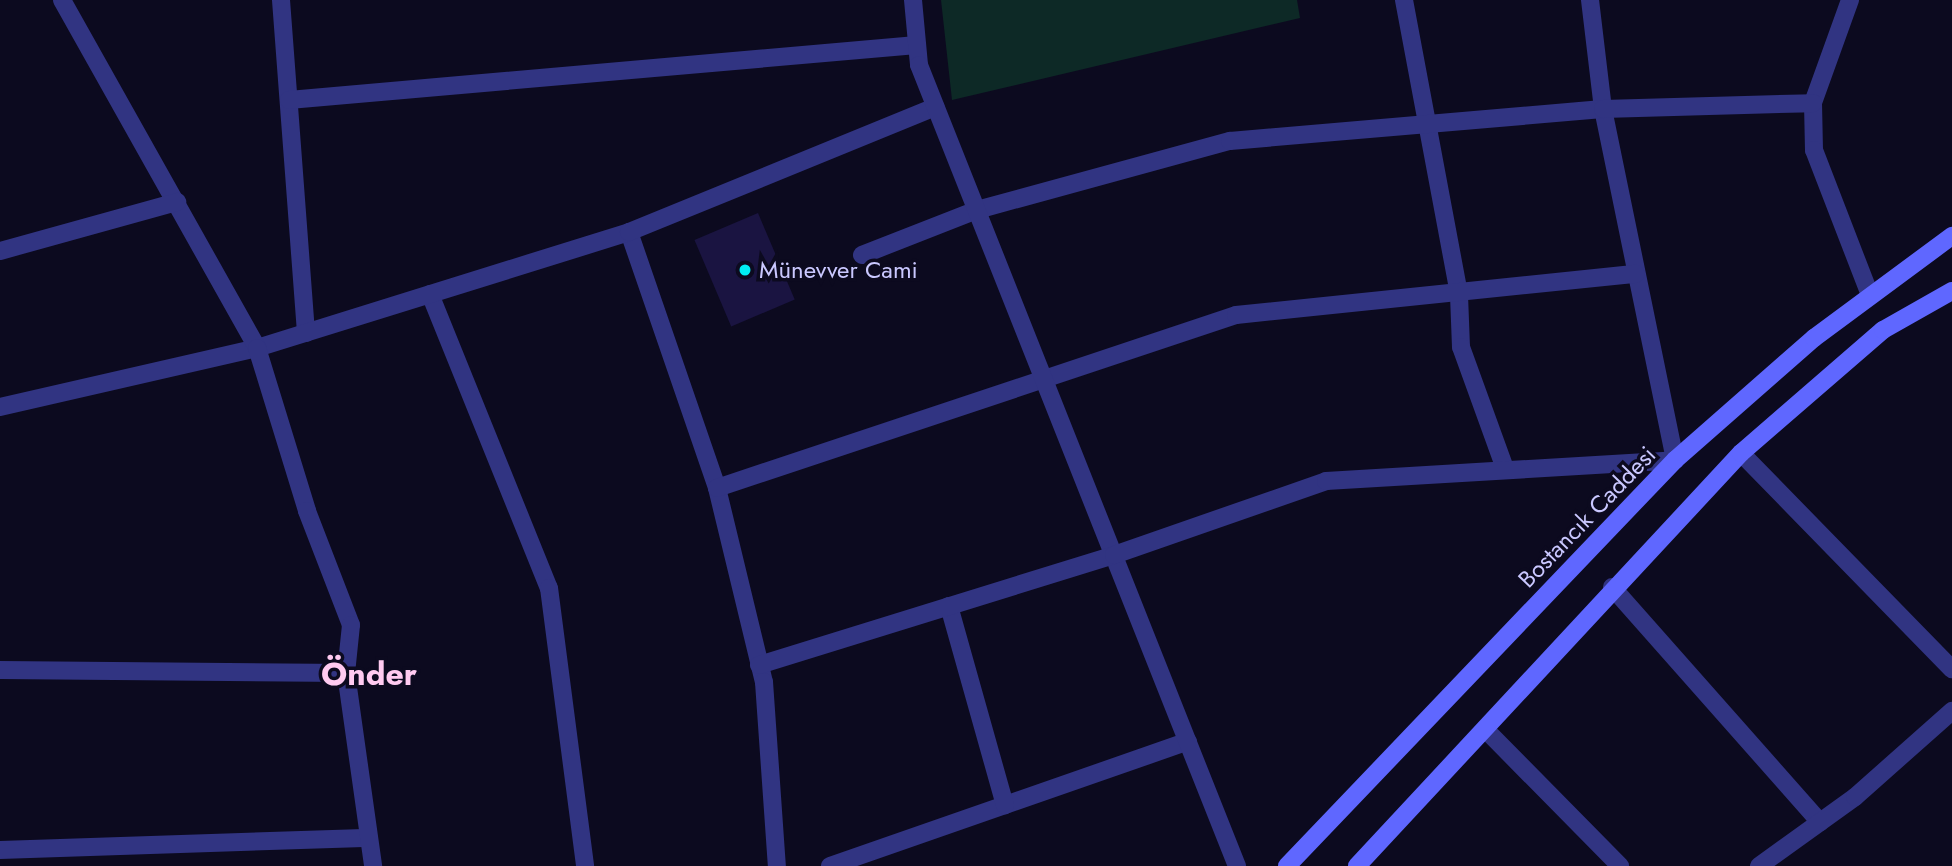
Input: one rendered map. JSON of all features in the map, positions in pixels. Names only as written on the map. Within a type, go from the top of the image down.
[{"type":"main road","name":"Bostancık Caddesi","points":[[1287,866],[1675,460],[1870,296],[1952,236]]},
{"type":"main road","points":[[1357,866],[1486,730],[1612,587],[1741,453],[1883,330],[1952,291]]},
{"type":"street","points":[[62,0],[257,348],[307,511],[351,625],[346,673],[364,838],[373,866]]},
{"type":"street","points":[[281,0],[306,333]]},
{"type":"street","points":[[913,0],[917,45],[936,107],[1237,866]]},
{"type":"street","points":[[1404,0],[1459,295],[1461,347],[1504,466]]},
{"type":"street","points":[[760,665],[1114,555],[1326,481],[1504,466],[1675,460],[1602,109],[1590,0]]},
{"type":"street","points":[[1850,0],[1813,103],[1814,150],[1870,296]]},
{"type":"street","points":[[289,100],[917,45]]},
{"type":"street","points":[[862,255],[977,210],[1230,141],[1602,109],[1813,103]]},
{"type":"street","points":[[0,407],[257,348],[629,232],[936,107]]},
{"type":"street","points":[[0,251],[177,202]]},
{"type":"street","points":[[629,232],[717,488],[760,665],[777,866]]},
{"type":"street","points":[[717,488],[1236,315],[1459,295],[1636,274]]},
{"type":"street","points":[[430,294],[549,588],[585,866]]},
{"type":"street","points":[[1741,453],[1952,669]]},
{"type":"street","points":[[1612,587],[1820,822]]},
{"type":"street","points":[[949,606],[1005,804]]},
{"type":"street","points":[[0,670],[346,673]]},
{"type":"street","points":[[1759,866],[1820,822],[1952,711]]},
{"type":"street","points":[[1486,730],[1620,866]]},
{"type":"street","points":[[830,866],[1188,741]]},
{"type":"street","points":[[0,850],[364,838]]},
{"type":"green space","points":[[941,0],[1297,0],[1300,18],[952,100]]},
{"type":"building","name":"Münevver Cami","points":[[758,213],[795,300],[731,326],[694,240]]},
{"type":"place","name":"Münevver Cami","points":[[745,270]]},
{"type":"district","name":"Önder","points":[[369,674]]}]
